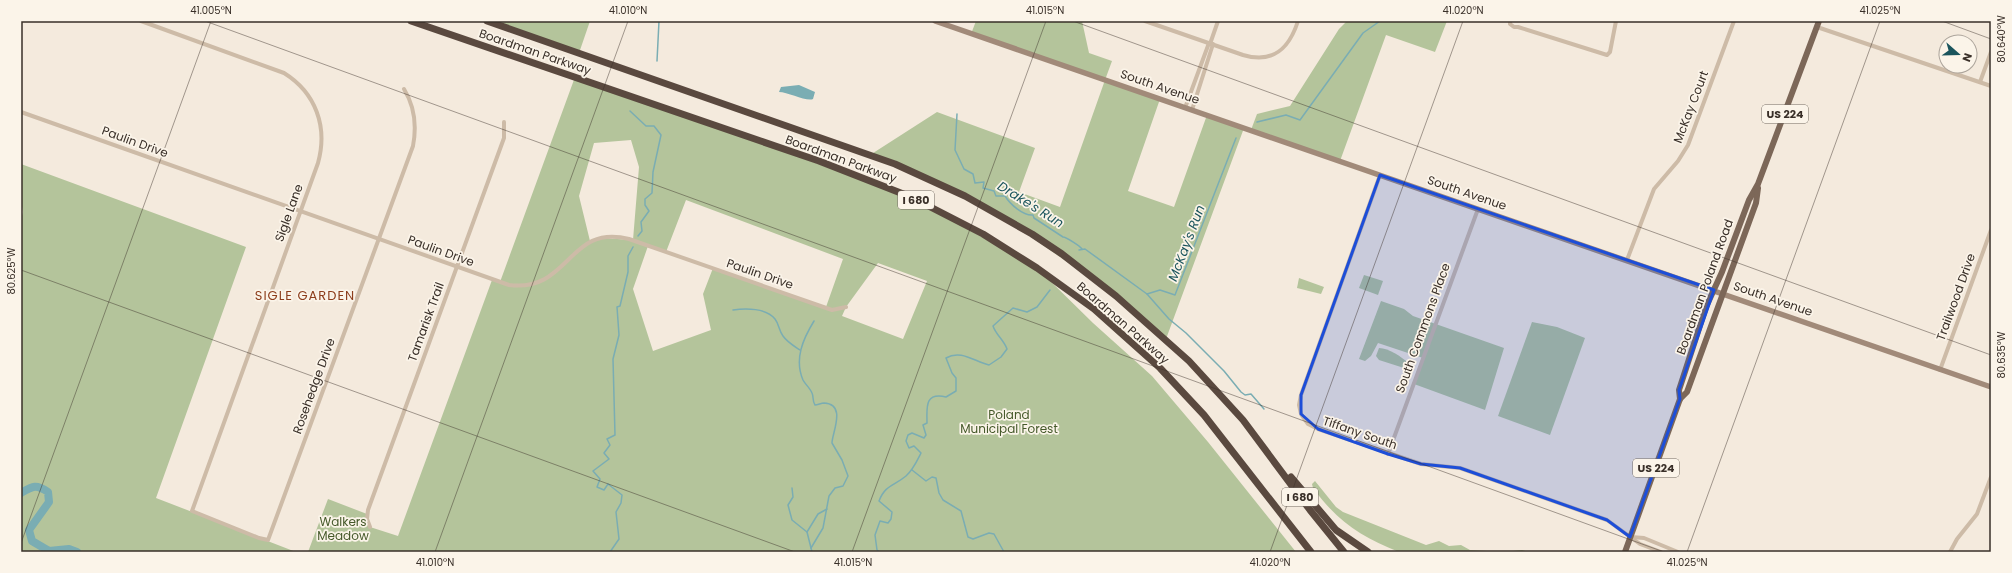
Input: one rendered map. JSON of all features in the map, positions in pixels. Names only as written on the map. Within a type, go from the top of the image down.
[{"type":"highway","name":"Boardman Parkway","points":[[411,21],[824,163],[911,197],[982,234],[1038,268],[1076,296],[1107,320],[1160,368],[1218,432],[1311,552]]},
{"type":"highway","name":"Boardman Parkway","points":[[487,21],[895,164],[985,207],[1062,254],[1141,316],[1194,366],[1259,440],[1310,510],[1344,552]]},
{"type":"highway","points":[[1259,440],[1336,530],[1368,552]]},
{"type":"main road","name":"South Avenue","points":[[934,21],[1991,387]]},
{"type":"main road","name":"Boardman Poland Road","points":[[1680,399],[1679,390],[1706,307],[1749,200],[1758,184],[1818,24]]},
{"type":"main road","name":"Boardman Poland Road","points":[[1625,552],[1680,399],[1687,392],[1756,203],[1758,184]]},
{"type":"street","name":"Sigle Lane","points":[[141,21],[290,77],[304,90],[313,104],[318,116],[322,139],[318,164],[192,511],[268,540]]},
{"type":"street","points":[[1145,21],[1249,57],[1270,56],[1287,44],[1298,21]]},
{"type":"street","points":[[1192,110],[1218,21]]},
{"type":"street","points":[[1510,21],[1510,24],[1514,27],[1606,55],[1610,52],[1616,21]]},
{"type":"street","name":"McKay Court","points":[[1627,260],[1654,189],[1678,160],[1688,145],[1734,21]]},
{"type":"street","points":[[1818,24],[1991,86]]},
{"type":"street","points":[[1185,108],[1211,44]]},
{"type":"street","points":[[1980,82],[1991,52]]},
{"type":"street","name":"Rosehedge Drive","points":[[268,540],[379,239],[414,138],[414,111],[404,89]]},
{"type":"street","name":"Paulin Drive","points":[[21,112],[509,285],[521,286],[536,284],[553,275],[572,254],[583,246],[596,240],[616,237],[629,239],[832,310],[839,310],[846,307]]},
{"type":"street","name":"Tamarisk Trail","points":[[370,527],[367,519],[368,510],[504,138],[504,122]]},
{"type":"street","name":"Tiffany South","points":[[1380,175],[1301,395],[1299,405],[1304,420],[1312,426],[1388,454],[1420,464],[1451,466],[1463,469],[1607,520],[1640,544],[1660,552]]},
{"type":"street","name":"South Commons Place","points":[[1388,454],[1478,209]]},
{"type":"street","name":"Trailwood Drive","points":[[1940,370],[1991,230]]},
{"type":"street","points":[[1950,552],[1957,539],[1977,514],[1991,477]]},
{"type":"street","points":[[1630,537],[1644,538],[1678,552]]},
{"type":"highlighted area","points":[[1380,175],[1714,290],[1679,390],[1680,399],[1630,537],[1607,520],[1460,468],[1421,464],[1318,429],[1301,414],[1301,395]]},
{"type":"green space","points":[[487,21],[590,21],[579,53]]},
{"type":"green space","points":[[976,21],[1082,21],[1089,53],[1112,61],[1105,80],[971,34]]},
{"type":"green space","points":[[1347,21],[1447,21],[1435,52],[1386,35],[1340,161],[1251,130],[1257,114],[1290,106],[1339,29]]},
{"type":"green space","name":"Poland Municipal Forest","points":[[575,77],[911,197],[1037,268],[1093,323],[1152,376],[1208,442],[1296,552],[308,552],[328,499],[367,514],[370,527],[398,536],[492,280],[500,282]],"holes":[[[631,140],[639,167],[633,240],[602,238],[590,241],[579,196],[594,143]],[[686,200],[843,259],[826,307],[713,268],[703,294],[711,330],[653,351],[633,289],[648,246],[666,252]],[[878,263],[927,281],[903,339],[842,316],[846,307]]]},
{"type":"green space","points":[[1105,80],[1160,99],[1128,191],[1174,207],[1207,115],[1244,128],[1166,339],[1116,296],[1001,216],[870,155],[937,112],[1035,148],[1019,192],[1060,207]]},
{"type":"green space","points":[[21,164],[246,247],[156,498],[296,552],[21,552],[21,220],[23,212],[21,201]]},
{"type":"green space","points":[[1364,275],[1383,281],[1378,295],[1359,288]]},
{"type":"green space","points":[[1299,278],[1324,287],[1321,294],[1297,288]]},
{"type":"green space","points":[[1381,301],[1404,309],[1413,316],[1504,348],[1485,410],[1414,384],[1423,358],[1378,343],[1371,356],[1365,361],[1359,359]]},
{"type":"green space","points":[[1532,322],[1557,327],[1585,338],[1550,435],[1498,416]]},
{"type":"green space","points":[[1379,348],[1391,351],[1409,363],[1408,366],[1404,368],[1379,360],[1376,356]]},
{"type":"green space","points":[[1315,481],[1336,507],[1343,512],[1426,545],[1439,541],[1449,546],[1461,545],[1470,550],[1504,552],[1399,552],[1361,534],[1341,519],[1331,510],[1313,488],[1312,484]]},
{"type":"green space","points":[[1522,550],[1528,552],[1504,552]]},
{"type":"water","points":[[799,85],[815,92],[813,99],[810,100],[779,92],[781,87]]},
{"type":"waterway","points":[[657,61],[659,21]]},
{"type":"waterway","name":"McKay's Run","points":[[1257,122],[1286,115],[1300,120],[1363,33],[1380,21]]},
{"type":"waterway","points":[[630,111],[646,126],[654,126],[661,135],[653,172],[652,193],[645,199],[645,205],[649,211],[641,222],[642,231],[638,236]]},
{"type":"waterway","name":"Drake's Run","points":[[957,114],[955,150],[964,169],[973,174],[975,183],[984,182],[983,188],[994,191],[996,196],[1005,196],[1017,209],[1025,214],[1033,215],[1034,218],[1082,249]]},
{"type":"waterway","name":"McKay's Run","points":[[1079,250],[1085,249],[1147,294],[1160,290],[1175,295],[1236,138]]},
{"type":"waterway","points":[[610,552],[619,539],[616,512],[621,503],[622,495],[608,484],[604,490],[597,487],[600,479],[593,471],[609,459],[604,453],[610,445],[607,439],[615,435],[613,359],[619,335],[617,307],[620,306],[628,272],[628,256],[633,247]]},
{"type":"waterway","name":"Drake's Run","points":[[880,552],[877,550],[875,535],[880,521],[888,523],[891,519],[892,512],[879,501],[881,496],[890,486],[908,474],[915,465],[921,453],[914,446],[909,448],[906,441],[908,435],[912,433],[924,438],[926,435],[923,425],[927,423],[927,407],[930,399],[939,396],[946,397],[956,391],[956,378],[952,373],[946,358],[963,355],[989,365],[1001,357],[1007,349],[993,326],[1013,308],[1027,312],[1037,307],[1050,290]]},
{"type":"waterway","points":[[1147,294],[1169,319],[1186,333],[1224,371],[1241,392],[1245,395],[1251,394],[1264,409]]},
{"type":"waterway","points":[[733,310],[756,310],[771,315],[775,319],[785,338],[800,350]]},
{"type":"waterway","points":[[811,548],[823,528],[829,496],[835,488],[843,486],[848,476],[842,460],[832,443],[837,420],[835,408],[824,403],[815,405],[812,393],[803,380],[800,372],[799,364],[801,349],[806,335],[814,321]]},
{"type":"waterway","points":[[912,470],[926,481],[932,477],[936,478],[939,493],[943,500],[961,511],[968,537],[973,539],[989,533],[994,534],[1004,552]]},
{"type":"waterway","points":[[21,493],[34,487],[48,492],[49,502],[29,530],[32,541],[49,551],[69,549],[77,552]]},
{"type":"waterway","points":[[792,488],[793,497],[788,505],[792,520],[807,532],[812,552]]},
{"type":"waterway","points":[[807,532],[818,514],[827,509]]},
{"type":"district","name":"SIGLE GARDEN","points":[[305,295]]},
{"type":"park label","name":"Walkers Meadow","points":[[343,529]]}]
